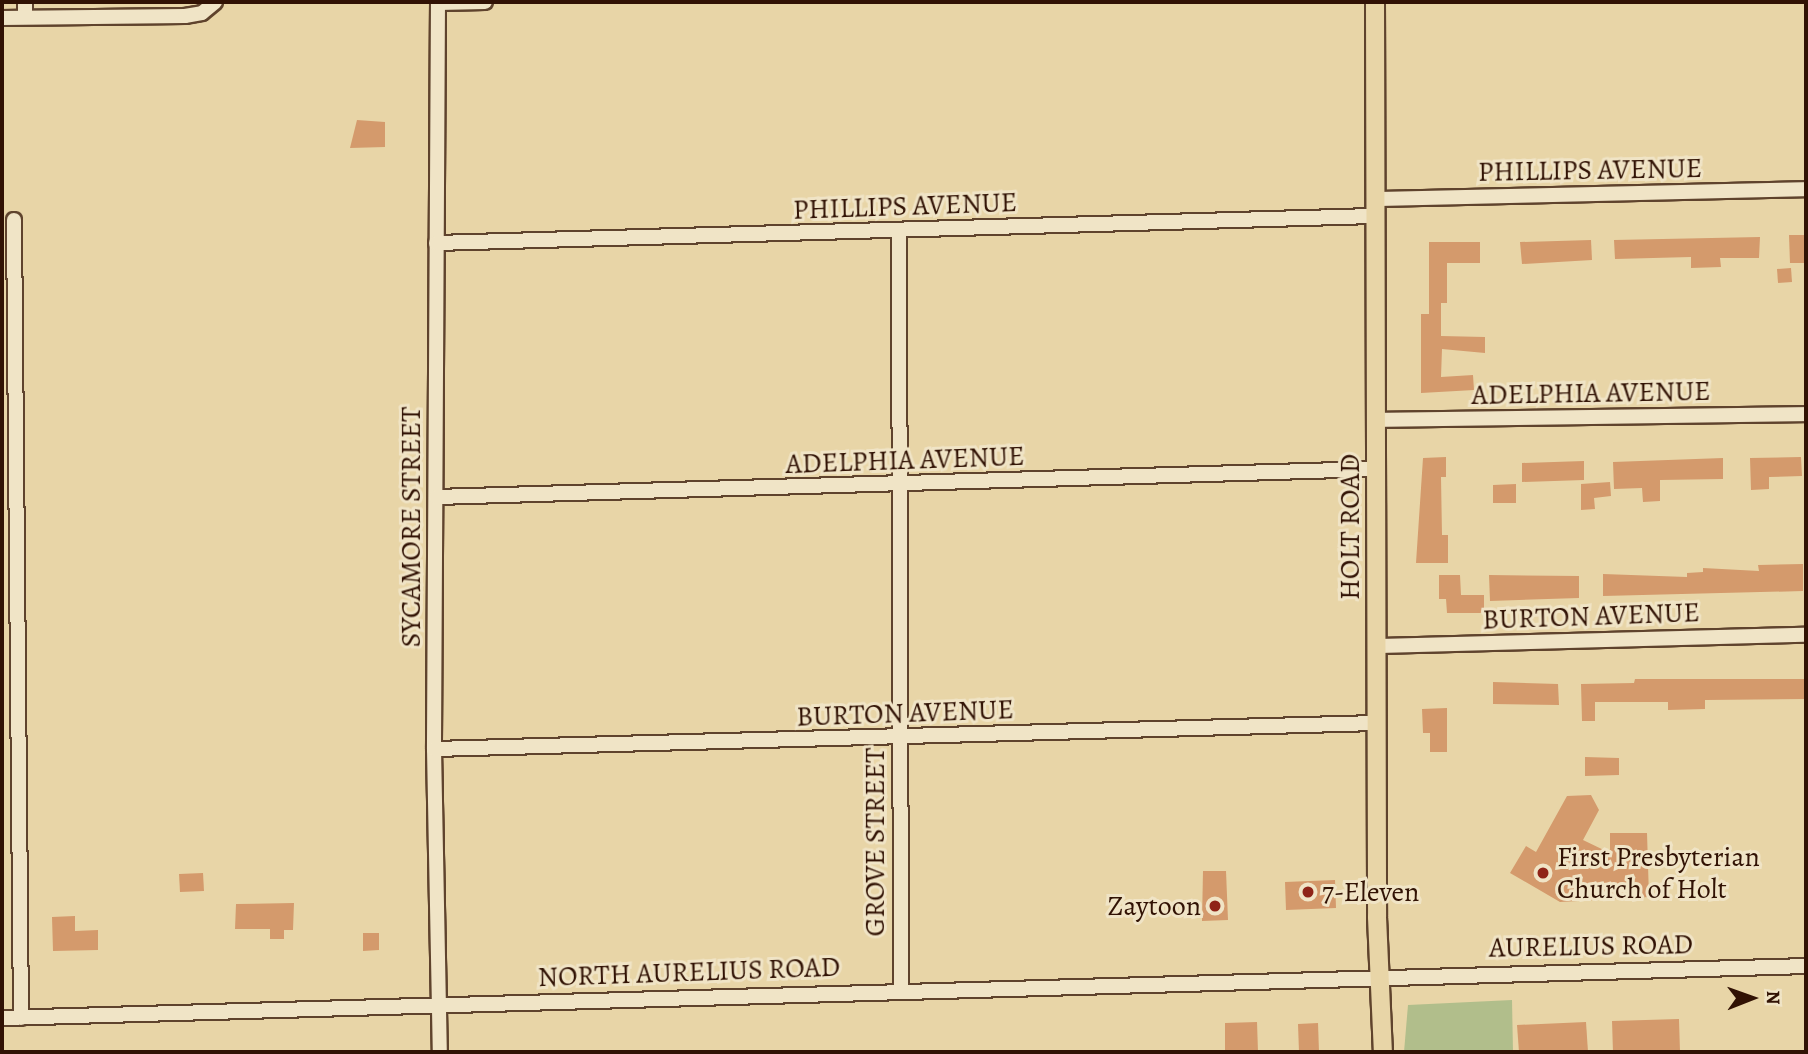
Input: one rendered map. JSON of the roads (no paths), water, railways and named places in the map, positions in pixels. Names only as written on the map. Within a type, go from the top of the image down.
[{"type":"main road","name":"HOLT ROAD","points":[[1375,2],[1378,976],[1382,1052]]},
{"type":"street","points":[[24,2],[24,18]]},
{"type":"street","points":[[438,2],[485,2]]},
{"type":"street","name":"SYCAMORE STREET","points":[[438,2],[434,749],[440,1052]]},
{"type":"street","points":[[2,18],[185,16],[214,4]]},
{"type":"street","name":"PHILLIPS AVENUE","points":[[436,243],[899,231],[1806,189]]},
{"type":"street","points":[[14,220],[8,443],[21,1018]]},
{"type":"street","name":"GROVE STREET","points":[[899,231],[901,989]]},
{"type":"street","name":"ADELPHIA AVENUE","points":[[1376,420],[1806,414]]},
{"type":"street","name":"ADELPHIA AVENUE","points":[[436,497],[901,486],[1376,469]]},
{"type":"street","name":"BURTON AVENUE","points":[[1377,646],[1806,635]]},
{"type":"street","name":"BURTON AVENUE","points":[[434,749],[1377,723]]},
{"type":"street","name":"AURELIUS ROAD","points":[[1378,976],[1806,966]]},
{"type":"street","name":"NORTH AURELIUS ROAD","points":[[2,1018],[1378,976]]},
{"type":"place","name":"First Presbyterian Church of Holt","points":[[1543,873]]},
{"type":"place","name":"7-Eleven","points":[[1308,892]]},
{"type":"place","name":"Zaytoon","points":[[1215,906]]}]
